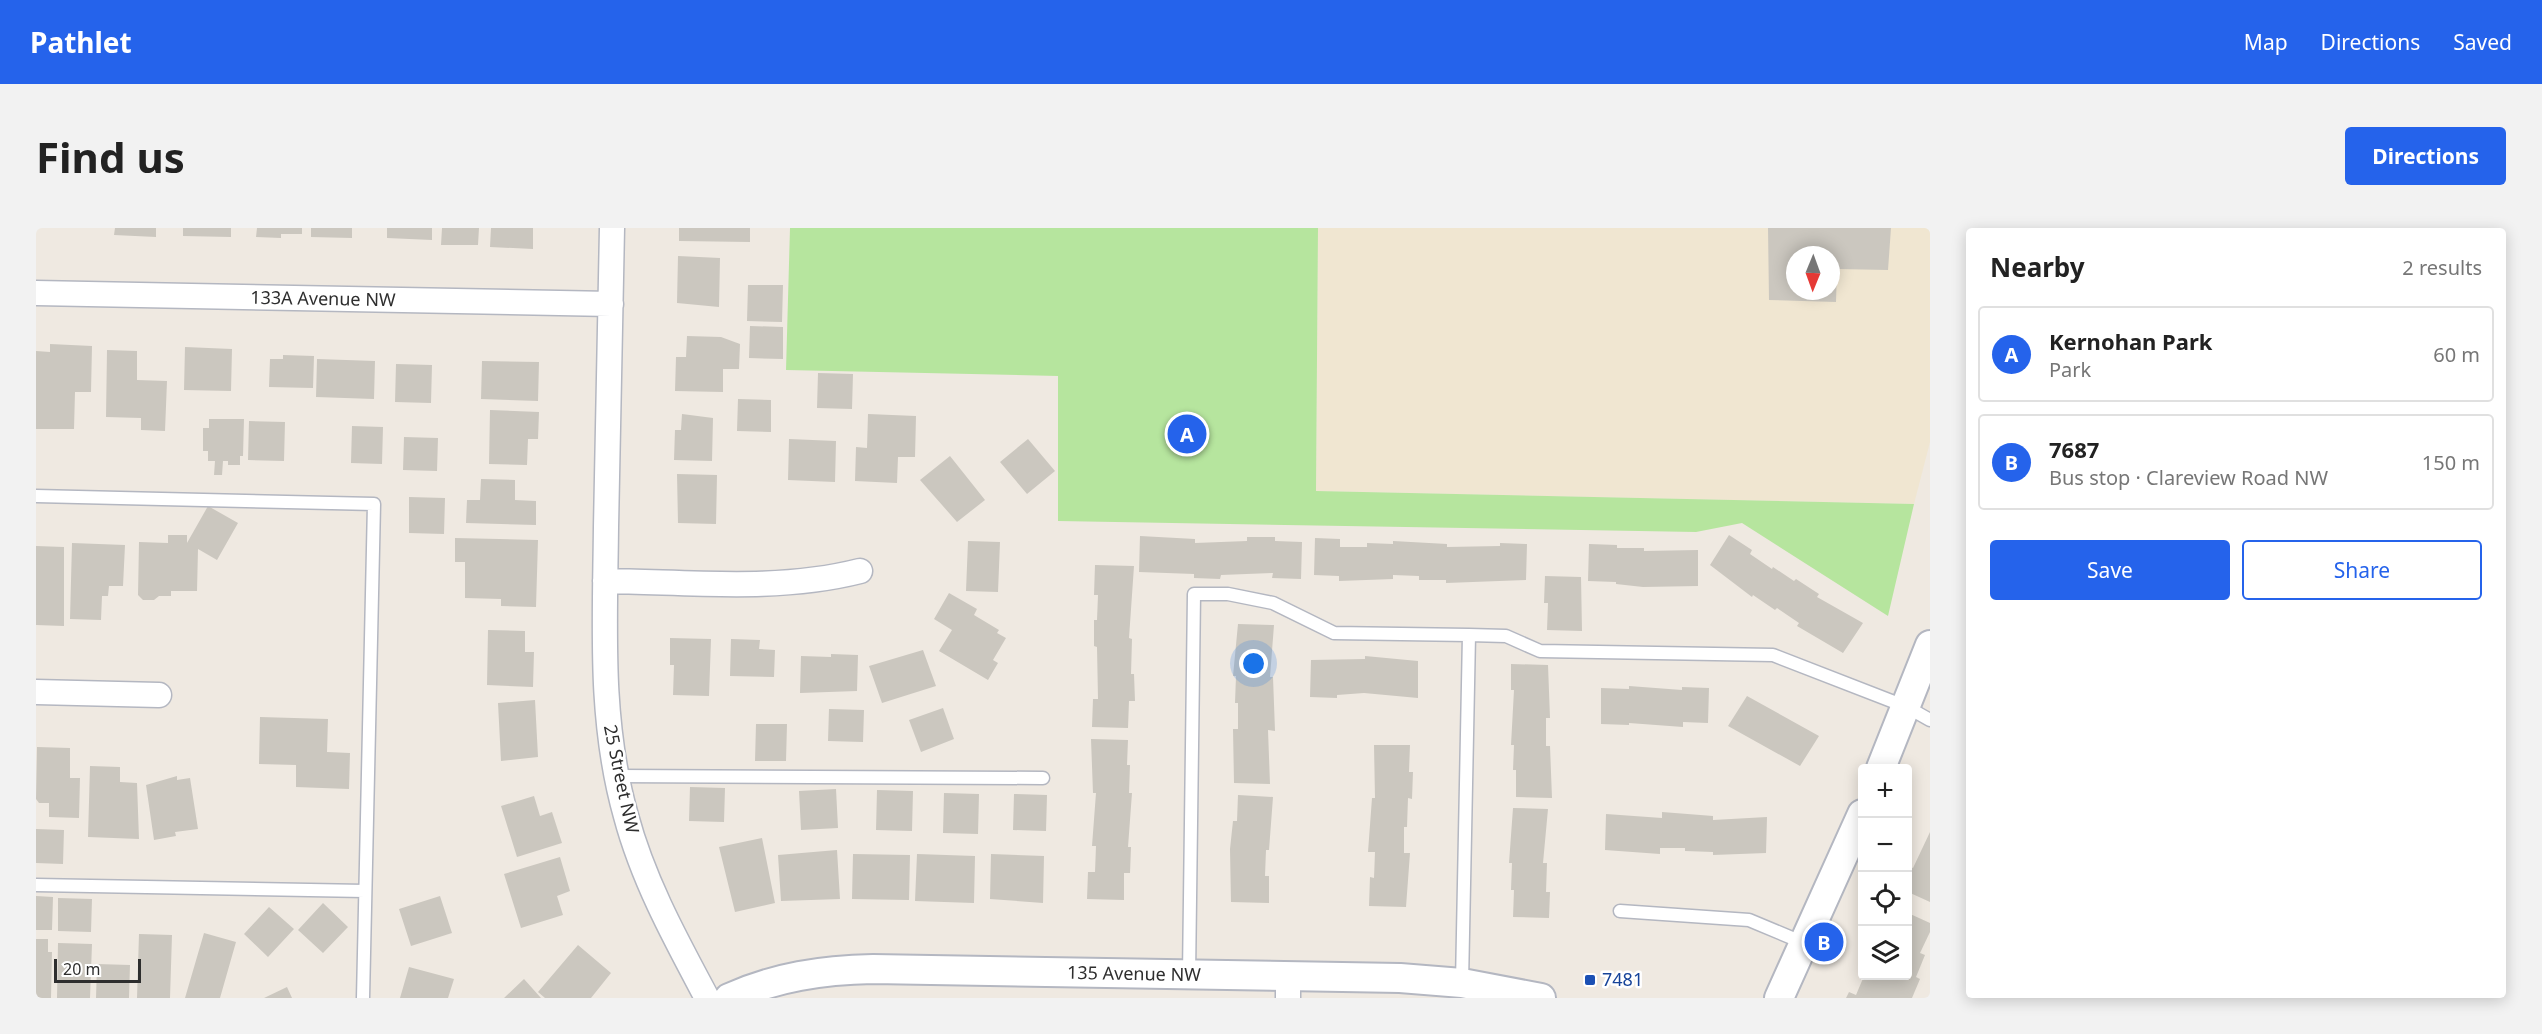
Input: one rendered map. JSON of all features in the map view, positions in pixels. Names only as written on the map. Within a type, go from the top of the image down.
[{"type":"street","name":"25 Street NW","points":[[612,228],[604,675],[610,740],[626,816],[652,888],[707,998]]},
{"type":"street","name":"133A Avenue NW","points":[[36,293],[610,304]]},
{"type":"street","points":[[605,581],[784,584],[830,579],[860,571]]},
{"type":"street","points":[[1884,764],[1918,714],[1930,645]]},
{"type":"street","points":[[36,692],[159,694]]},
{"type":"street","points":[[1779,998],[1861,818]]},
{"type":"street","name":"135 Avenue NW","points":[[729,998],[790,977],[830,970],[1189,975],[1288,987],[1400,978],[1462,983],[1541,998]]},
{"type":"lane","points":[[36,496],[374,504],[363,998]]},
{"type":"lane","points":[[1189,975],[1194,594],[1228,594],[1273,603],[1334,633],[1506,636],[1540,651],[1773,656],[1918,714]]},
{"type":"lane","points":[[1462,983],[1470,635]]},
{"type":"lane","points":[[617,776],[1043,778]]},
{"type":"lane","points":[[36,885],[365,891]]},
{"type":"lane","points":[[1620,911],[1749,920],[1804,943]]},
{"type":"shaded area","points":[[1318,228],[1930,228],[1930,442],[1914,504],[1316,491]]},
{"type":"green space","points":[[790,228],[1318,228],[1316,491],[1914,504],[1888,616],[1742,523],[1696,532],[1058,521],[1058,376],[786,370]]},
{"type":"building","points":[[115,228],[156,228],[156,237],[114,235]]},
{"type":"building","points":[[183,228],[231,228],[231,237],[183,236]]},
{"type":"building","points":[[257,228],[302,228],[302,234],[281,234],[281,238],[256,237]]},
{"type":"building","points":[[311,228],[352,228],[352,238],[311,237]]},
{"type":"building","points":[[387,228],[432,228],[432,240],[387,238]]},
{"type":"building","points":[[442,228],[479,228],[478,245],[441,245]]},
{"type":"building","points":[[491,228],[533,228],[533,249],[490,247]]},
{"type":"building","points":[[679,228],[750,228],[750,242],[679,241]]},
{"type":"building","points":[[1768,228],[1891,228],[1888,270],[1840,269],[1840,246],[1786,246],[1786,300],[1836,300],[1836,302],[1769,300]]},
{"type":"building","points":[[678,256],[720,258],[719,307],[677,303]]},
{"type":"building","points":[[748,285],[783,285],[782,322],[747,321]]},
{"type":"building","points":[[750,326],[783,327],[783,359],[749,358]]},
{"type":"building","points":[[687,336],[721,337],[740,344],[739,369],[723,369],[723,392],[675,391],[676,357],[686,357]]},
{"type":"building","points":[[50,344],[92,346],[91,392],[75,392],[74,429],[36,429],[36,351],[50,352]]},
{"type":"building","points":[[185,347],[232,349],[231,391],[184,390]]},
{"type":"building","points":[[107,350],[137,351],[137,380],[167,381],[165,431],[141,430],[141,418],[106,417]]},
{"type":"building","points":[[283,355],[314,356],[313,388],[269,387],[270,359],[283,359]]},
{"type":"building","points":[[317,359],[375,361],[374,399],[316,397]]},
{"type":"building","points":[[482,361],[539,362],[538,401],[481,399]]},
{"type":"building","points":[[396,364],[432,365],[431,403],[395,402]]},
{"type":"building","points":[[818,373],[853,374],[852,409],[817,408]]},
{"type":"building","points":[[738,399],[771,400],[771,432],[737,431]]},
{"type":"building","points":[[490,410],[539,412],[538,439],[528,439],[527,465],[489,464]]},
{"type":"building","points":[[682,414],[713,418],[712,461],[674,460],[675,430],[681,430]]},
{"type":"building","points":[[868,414],[916,416],[915,457],[898,457],[897,483],[855,481],[856,447],[867,448]]},
{"type":"building","points":[[209,419],[244,419],[243,456],[240,456],[240,465],[228,465],[228,461],[223,461],[222,475],[214,475],[215,461],[208,461],[208,451],[203,451],[203,428],[209,428]]},
{"type":"building","points":[[249,421],[285,422],[284,461],[248,460]]},
{"type":"building","points":[[352,426],[383,427],[382,464],[351,463]]},
{"type":"building","points":[[404,437],[438,438],[437,471],[403,470]]},
{"type":"building","points":[[789,439],[836,441],[835,482],[788,480]]},
{"type":"building","points":[[1028,439],[1055,471],[1027,494],[1000,462]]},
{"type":"building","points":[[950,456],[985,500],[957,522],[920,480]]},
{"type":"building","points":[[677,474],[717,475],[716,524],[678,523]]},
{"type":"building","points":[[481,479],[515,480],[515,500],[536,501],[536,525],[466,523],[467,500],[480,500]]},
{"type":"building","points":[[409,497],[445,498],[444,534],[409,533]]},
{"type":"building","points":[[208,506],[238,523],[217,560],[198,549],[197,591],[171,591],[171,596],[143,600],[138,595],[139,542],[168,543],[168,535],[187,535],[187,543]]},
{"type":"building","points":[[1729,535],[1752,550],[1750,554],[1772,569],[1773,567],[1794,581],[1796,579],[1819,594],[1817,597],[1863,623],[1843,653],[1797,626],[1799,623],[1777,608],[1775,610],[1753,595],[1752,597],[1710,565]]},
{"type":"building","points":[[1140,536],[1195,539],[1195,543],[1247,541],[1247,537],[1275,537],[1275,541],[1302,542],[1301,579],[1272,578],[1273,573],[1221,575],[1220,579],[1194,578],[1194,574],[1139,572]]},
{"type":"building","points":[[455,538],[538,540],[536,607],[501,606],[501,599],[465,598],[465,562],[455,562]]},
{"type":"building","points":[[1315,538],[1340,539],[1340,547],[1367,547],[1367,543],[1393,544],[1393,541],[1447,544],[1447,547],[1500,546],[1500,543],[1527,544],[1526,580],[1446,583],[1446,580],[1419,580],[1419,576],[1393,575],[1393,579],[1339,581],[1339,576],[1314,575]]},
{"type":"building","points":[[968,541],[1000,542],[998,592],[966,591]]},
{"type":"building","points":[[72,543],[125,545],[123,586],[109,586],[108,596],[102,596],[101,620],[70,619]]},
{"type":"building","points":[[1589,544],[1617,545],[1617,548],[1644,548],[1644,551],[1698,550],[1698,586],[1643,587],[1616,584],[1616,582],[1588,581]]},
{"type":"building","points":[[36,546],[64,547],[64,626],[36,625]]},
{"type":"building","points":[[1095,565],[1134,566],[1129,638],[1132,639],[1131,674],[1134,674],[1135,701],[1129,701],[1128,728],[1092,727],[1093,699],[1098,699],[1097,647],[1094,646],[1094,620],[1097,620],[1098,595],[1094,595]]},
{"type":"building","points":[[1545,576],[1581,577],[1582,631],[1547,630],[1548,603],[1544,603]]},
{"type":"building","points":[[949,593],[977,609],[974,615],[999,630],[997,633],[1006,638],[993,660],[998,663],[988,680],[939,651],[952,630],[934,619]]},
{"type":"building","points":[[1238,624],[1274,625],[1270,677],[1273,677],[1275,731],[1268,730],[1270,784],[1234,783],[1233,729],[1238,729],[1238,703],[1235,703],[1236,676],[1233,676]]},
{"type":"building","points":[[488,630],[525,631],[525,652],[534,652],[533,687],[487,685]]},
{"type":"building","points":[[670,638],[711,639],[709,696],[673,695],[674,665],[670,665]]},
{"type":"building","points":[[731,639],[760,640],[759,649],[775,650],[774,677],[730,676]]},
{"type":"building","points":[[923,650],[936,686],[882,703],[869,666]]},
{"type":"building","points":[[831,654],[858,655],[857,691],[800,693],[801,656],[831,657]]},
{"type":"building","points":[[1365,656],[1418,661],[1418,698],[1364,693],[1337,695],[1337,698],[1310,697],[1311,660],[1365,659]]},
{"type":"building","points":[[1511,664],[1548,665],[1550,718],[1546,718],[1546,746],[1550,746],[1552,798],[1516,797],[1516,770],[1513,770],[1514,745],[1511,745],[1514,690],[1511,690]]},
{"type":"building","points":[[1629,686],[1682,690],[1682,687],[1709,688],[1708,723],[1683,722],[1683,727],[1629,723],[1629,725],[1601,724],[1601,688],[1629,689]]},
{"type":"building","points":[[1747,696],[1819,736],[1800,766],[1728,726]]},
{"type":"building","points":[[535,700],[538,757],[501,761],[498,703]]},
{"type":"building","points":[[943,708],[954,739],[921,752],[909,720]]},
{"type":"building","points":[[829,709],[864,710],[863,742],[828,741]]},
{"type":"building","points":[[260,717],[328,719],[327,752],[350,753],[349,789],[296,787],[296,765],[259,764]]},
{"type":"building","points":[[756,724],[787,724],[786,761],[755,761]]},
{"type":"building","points":[[1091,739],[1128,740],[1129,793],[1132,793],[1128,847],[1131,847],[1130,873],[1124,873],[1124,900],[1087,899],[1088,872],[1095,872],[1096,846],[1092,846],[1096,793],[1093,793]]},
{"type":"building","points":[[1374,745],[1410,745],[1409,772],[1413,772],[1412,799],[1408,798],[1407,827],[1404,827],[1404,853],[1410,853],[1406,907],[1369,906],[1370,877],[1374,878],[1375,852],[1368,852],[1372,798],[1375,798]]},
{"type":"building","points":[[37,747],[70,748],[70,778],[80,778],[79,818],[49,817],[49,803],[39,803],[36,799]]},
{"type":"building","points":[[90,766],[120,767],[120,782],[137,783],[139,839],[88,837]]},
{"type":"building","points":[[177,776],[177,780],[190,778],[198,829],[175,832],[176,836],[154,840],[146,785]]},
{"type":"building","points":[[690,787],[725,788],[724,822],[689,821]]},
{"type":"building","points":[[836,789],[838,828],[801,830],[799,791]]},
{"type":"building","points":[[877,790],[913,791],[912,831],[876,830]]},
{"type":"building","points":[[944,793],[979,794],[978,834],[943,833]]},
{"type":"building","points":[[1014,794],[1047,795],[1046,831],[1013,830]]},
{"type":"building","points":[[1238,795],[1273,797],[1265,876],[1269,876],[1269,903],[1231,902],[1230,849],[1233,821],[1237,821]]},
{"type":"building","points":[[534,796],[540,816],[552,812],[562,843],[517,857],[501,806]]},
{"type":"building","points":[[1513,808],[1548,809],[1543,863],[1547,863],[1546,892],[1550,892],[1549,918],[1513,917],[1512,863],[1509,863]]},
{"type":"building","points":[[1662,812],[1713,816],[1713,820],[1767,817],[1766,853],[1713,855],[1713,852],[1685,851],[1685,848],[1660,848],[1660,854],[1605,850],[1606,814],[1662,818]]},
{"type":"building","points":[[36,829],[64,830],[63,864],[36,863]]},
{"type":"building","points":[[1930,832],[1930,902],[1912,894],[1913,868]]},
{"type":"building","points":[[762,838],[775,903],[735,912],[719,847]]},
{"type":"building","points":[[837,850],[840,899],[781,901],[778,855]]},
{"type":"building","points":[[853,854],[910,855],[909,900],[852,899]]},
{"type":"building","points":[[917,854],[975,856],[974,903],[915,901]]},
{"type":"building","points":[[991,854],[1044,856],[1043,903],[990,899]]},
{"type":"building","points":[[560,857],[570,891],[557,896],[563,915],[521,928],[504,874]]},
{"type":"building","points":[[36,896],[53,897],[52,930],[36,930]]},
{"type":"building","points":[[440,896],[452,933],[411,946],[399,909]]},
{"type":"building","points":[[58,898],[92,899],[91,932],[58,931]]},
{"type":"building","points":[[323,903],[348,927],[323,953],[298,930]]},
{"type":"building","points":[[269,907],[294,929],[268,957],[244,934]]},
{"type":"building","points":[[1912,915],[1930,923],[1930,932],[1920,953],[1925,955],[1916,977],[1920,979],[1912,998],[1846,998],[1849,992],[1856,995],[1862,980],[1912,980]]},
{"type":"building","points":[[204,933],[236,942],[220,998],[185,998]]},
{"type":"building","points":[[139,934],[172,935],[170,998],[137,998]]},
{"type":"building","points":[[36,939],[48,939],[48,952],[52,952],[51,998],[36,998]]},
{"type":"building","points":[[58,943],[92,944],[90,998],[57,998]]},
{"type":"building","points":[[578,945],[611,973],[591,998],[545,998],[538,992]]},
{"type":"building","points":[[97,964],[130,965],[129,998],[96,998]]},
{"type":"building","points":[[409,967],[454,979],[448,998],[400,998]]},
{"type":"building","points":[[524,979],[541,998],[504,998]]},
{"type":"building","points":[[287,987],[292,998],[264,998]]},
{"type":"place","name":"Kernohan Park","points":[[1187,434]]},
{"type":"place","name":"7687","points":[[1824,942]]},
{"type":"place","name":"7481","points":[[1590,980]]}]
